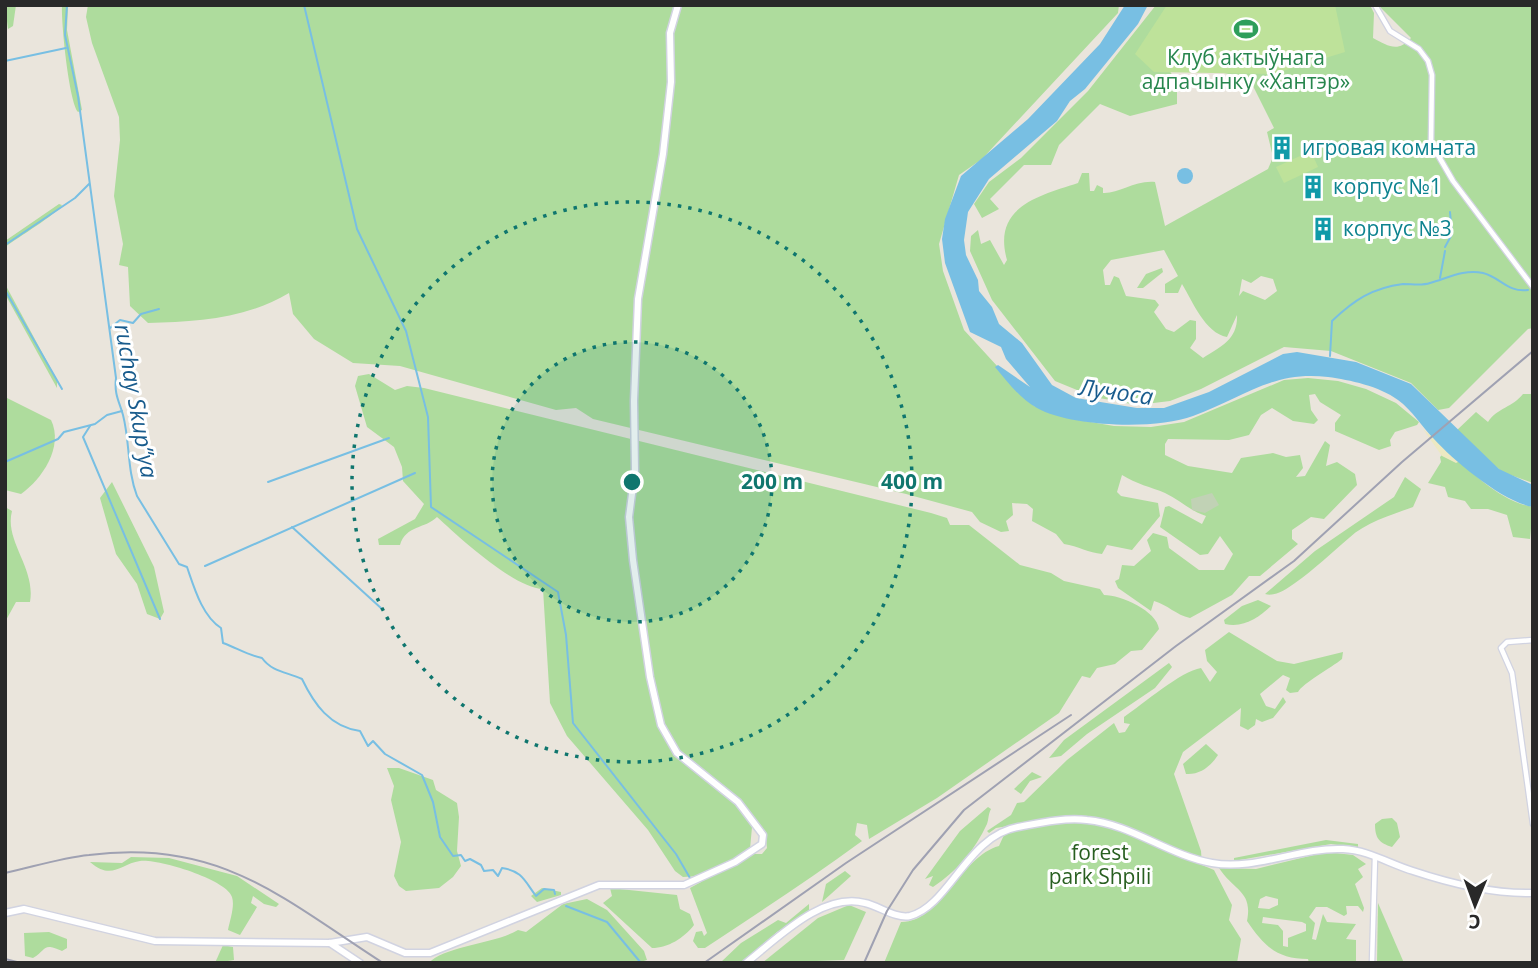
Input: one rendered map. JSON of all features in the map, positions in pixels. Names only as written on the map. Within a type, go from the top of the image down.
[{"type":"street","points":[[5,913],[24,909],[155,941],[330,943],[367,937],[405,953],[430,953],[599,885],[684,885],[735,862],[762,844],[763,835],[738,802],[677,753],[662,725],[650,677],[633,560],[629,517],[635,471],[634,401],[638,299],[663,154],[671,82],[670,33],[678,5]]},
{"type":"street","points":[[1375,5],[1390,31],[1419,49],[1429,61],[1432,83],[1431,143],[1453,181],[1533,287]]},
{"type":"street","points":[[1533,640],[1507,642],[1501,648],[1512,673],[1533,824]]},
{"type":"street","points":[[746,963],[799,923],[837,902],[850,900],[900,915],[911,915],[926,906],[992,836],[1018,827],[1086,819],[1110,824],[1213,864],[1234,864],[1314,850],[1344,849],[1375,856],[1434,877],[1518,894],[1533,893]]},
{"type":"street","points":[[1372,963],[1375,856]]},
{"type":"street","points":[[330,943],[360,963]]},
{"type":"green space","points":[[5,5],[16,5],[13,26],[8,29]]},
{"type":"green space","points":[[62,5],[68,5],[67,30],[82,110],[78,112],[69,78]]},
{"type":"green space","points":[[88,5],[1119,5],[1118,13],[982,159],[959,175],[939,244],[943,271],[964,330],[1034,406],[1073,419],[1114,426],[1151,427],[1184,422],[1284,380],[1308,378],[1338,381],[1366,389],[1396,403],[1419,422],[1395,432],[1390,440],[1391,446],[1379,450],[1335,431],[1335,423],[1341,415],[1320,402],[1315,394],[1309,395],[1311,410],[1318,420],[1314,424],[1293,421],[1272,408],[1261,415],[1249,435],[1229,440],[1168,439],[1165,455],[1188,466],[1232,473],[1241,458],[1273,453],[1286,457],[1300,455],[1303,468],[1296,477],[1305,476],[1325,441],[1330,445],[1326,466],[1337,462],[1355,474],[1357,485],[1324,519],[1311,517],[1292,530],[1292,539],[1298,544],[1260,576],[1249,576],[1232,595],[1190,618],[1154,601],[1151,611],[1118,588],[1115,581],[1119,579],[1122,565],[1134,566],[1151,551],[1147,540],[1153,533],[1167,537],[1169,548],[1199,570],[1224,570],[1233,554],[1220,536],[1208,554],[1200,555],[1160,527],[1165,507],[1169,506],[1202,524],[1206,516],[1165,493],[1122,475],[1117,492],[1121,496],[1158,503],[1160,516],[1132,550],[1107,545],[1102,554],[1064,544],[1056,534],[1032,521],[1033,509],[1027,504],[1012,503],[1013,515],[1006,521],[1009,531],[1001,532],[980,522],[972,512],[906,494],[593,419],[576,408],[556,410],[400,366],[353,363],[314,339],[293,314],[289,293],[256,309],[238,314],[184,322],[148,323],[130,306],[128,267],[119,265],[123,244],[114,196],[120,140],[119,117],[92,43],[86,17]]},
{"type":"green space","points":[[1156,5],[1370,5],[1374,13],[1373,38],[1397,47],[1411,38],[1378,5],[1533,5],[1533,328],[1528,329],[1449,408],[1438,410],[1411,383],[1331,351],[1284,347],[1201,389],[1170,401],[1137,405],[1094,397],[1055,381],[992,300],[970,251],[971,236],[978,230],[981,244],[990,240],[1004,265],[1007,260],[1004,242],[1006,227],[1012,216],[1034,199],[1078,183],[1082,173],[1089,173],[1090,191],[1094,191],[1097,185],[1103,188],[1103,193],[1155,182],[1165,226],[1268,169],[1273,157],[1267,132],[1274,128],[1249,78],[1163,61],[1177,82],[1177,104],[1130,116],[1100,104],[1059,145],[1051,165],[1024,165],[990,199],[999,209],[982,218],[974,204],[989,182],[1021,158],[1088,91]],"holes":[[[1164,250],[1178,276],[1165,284],[1165,293],[1178,293],[1182,284],[1206,323],[1212,330],[1227,337],[1237,315],[1232,336],[1203,358],[1190,348],[1196,339],[1196,321],[1190,320],[1174,332],[1166,329],[1154,312],[1159,305],[1155,300],[1126,296],[1119,278],[1114,276],[1110,285],[1105,285],[1103,270],[1111,260]],[[1261,276],[1273,279],[1277,291],[1265,300],[1243,291],[1239,296],[1242,279],[1251,283]]]},
{"type":"green space","name":"Клуб актыўнага адпачынку «Хантэр»","points":[[1167,5],[1335,5],[1345,52],[1273,74],[1154,72],[1135,54]]},
{"type":"green space","points":[[1311,151],[1318,167],[1284,183],[1276,167]]},
{"type":"green space","points":[[59,204],[62,205],[53,214],[5,247],[5,241]]},
{"type":"green space","points":[[1162,268],[1163,272],[1143,288],[1137,288],[1146,274]]},
{"type":"green space","points":[[5,284],[57,380],[57,388],[5,294]]},
{"type":"green space","points":[[369,374],[395,390],[407,386],[424,388],[947,518],[950,525],[969,525],[1020,565],[1051,573],[1064,581],[1100,589],[1104,595],[1137,605],[1152,616],[1159,629],[1142,650],[1131,651],[1115,664],[1097,668],[1090,678],[1082,676],[1059,713],[937,798],[869,839],[867,825],[857,823],[855,835],[862,841],[705,948],[698,948],[693,941],[696,932],[702,931],[704,936],[707,933],[690,888],[701,882],[699,876],[683,877],[675,871],[648,830],[567,736],[550,703],[543,589],[517,580],[503,571],[437,517],[407,534],[400,545],[379,545],[378,539],[415,519],[424,504],[403,481],[402,467],[394,447],[367,427],[355,386],[358,376]],"holes":[[[752,827],[766,840],[767,848],[762,854],[753,854],[750,849]]]},
{"type":"green space","points":[[1523,394],[1533,394],[1533,483],[1502,472],[1456,431],[1476,412],[1488,422]]},
{"type":"green space","points":[[5,397],[51,420],[54,430],[55,441],[49,462],[21,494],[5,490]]},
{"type":"green space","points":[[1447,450],[1497,492],[1533,507],[1530,539],[1513,537],[1507,515],[1488,509],[1471,509],[1465,501],[1448,497],[1445,487],[1428,483],[1441,462],[1440,457]]},
{"type":"green space","points":[[1405,477],[1421,489],[1413,507],[1363,528],[1292,585],[1277,593],[1265,594],[1315,551],[1394,497]]},
{"type":"green space","points":[[112,482],[154,567],[164,612],[160,619],[147,614],[137,584],[116,554],[100,498]]},
{"type":"green space","points":[[1212,493],[1219,505],[1205,513],[1192,510],[1191,499]]},
{"type":"green space","points":[[5,507],[12,511],[12,533],[31,590],[30,602],[16,602],[5,622]]},
{"type":"green space","points":[[1258,600],[1271,606],[1250,621],[1238,625],[1225,624],[1224,620],[1242,606]]},
{"type":"green space","name":"forest park Shpili","points":[[1229,632],[1277,661],[1294,664],[1343,652],[1342,659],[1298,692],[1290,693],[1286,690],[1290,678],[1283,675],[1260,694],[1266,706],[1275,709],[1283,697],[1286,702],[1273,718],[1262,722],[1256,719],[1255,725],[1248,730],[1240,726],[1241,708],[1183,752],[1174,774],[1201,851],[1202,865],[1214,870],[1232,905],[1229,920],[1241,939],[1237,963],[884,963],[901,922],[915,919],[927,912],[973,862],[985,852],[999,846],[1008,826],[996,828],[989,833],[987,831],[1011,815],[1017,803],[1024,802],[1067,760],[1114,723],[1119,733],[1125,732],[1130,724],[1124,723],[1124,717],[1173,681],[1201,668],[1210,682],[1217,672],[1207,661],[1205,650]]},
{"type":"green space","points":[[1169,663],[1172,667],[1155,688],[1087,734],[1061,756],[1049,758],[1064,740]]},
{"type":"green space","points":[[1206,744],[1218,755],[1205,769],[1186,774],[1183,764]]},
{"type":"green space","points":[[387,768],[399,768],[433,780],[436,790],[457,803],[457,851],[461,866],[453,877],[439,888],[406,891],[399,886],[394,876],[401,842],[391,800],[394,786]]},
{"type":"green space","points":[[1032,772],[1042,777],[1030,781],[1021,794],[1014,789]]},
{"type":"green space","points":[[988,807],[991,809],[987,824],[971,851],[942,881],[933,887],[929,885],[933,876],[925,879],[960,831]]},
{"type":"green space","points":[[1392,818],[1397,823],[1400,837],[1392,847],[1379,839],[1375,824],[1382,819]]},
{"type":"green space","points":[[1326,840],[1358,844],[1358,848],[1331,844],[1234,861],[1234,858]]},
{"type":"green space","points":[[1326,852],[1353,855],[1366,864],[1358,869],[1363,877],[1355,884],[1363,912],[1358,906],[1346,906],[1347,914],[1344,916],[1327,907],[1316,907],[1309,917],[1315,923],[1312,939],[1316,940],[1323,914],[1327,922],[1356,924],[1346,939],[1356,940],[1356,963],[1309,963],[1308,959],[1280,954],[1266,944],[1247,921],[1245,897],[1219,868],[1256,869]],"holes":[[[1266,896],[1278,899],[1278,905],[1269,909],[1258,908],[1260,899]],[[1263,917],[1302,922],[1306,924],[1306,931],[1288,938],[1288,947],[1283,946],[1283,931],[1278,925],[1262,923]]]},
{"type":"green space","points":[[131,857],[169,858],[237,876],[279,904],[276,907],[264,904],[253,896],[251,903],[257,907],[240,935],[228,930],[233,901],[228,890],[206,877],[149,861],[140,861],[110,871],[98,868],[90,862],[122,863]]},
{"type":"green space","points":[[845,871],[851,876],[822,902],[826,884]]},
{"type":"green space","points":[[542,888],[561,892],[561,895],[537,902],[531,896]]},
{"type":"green space","points":[[610,888],[677,895],[680,909],[690,914],[694,925],[675,941],[652,948],[603,903],[612,896]]},
{"type":"green space","points":[[587,899],[607,910],[644,951],[647,960],[637,963],[429,963],[436,957],[458,949],[518,930],[526,932],[563,904]]},
{"type":"green space","points":[[1378,903],[1404,963],[1377,963]]},
{"type":"green space","points":[[809,904],[809,913],[777,932],[742,963],[720,963],[741,943],[778,920],[786,923]]},
{"type":"green space","points":[[849,905],[866,912],[844,960],[762,963],[818,918]]},
{"type":"green space","points":[[49,932],[67,939],[67,948],[62,951],[48,947],[33,958],[25,956],[24,933]]},
{"type":"green space","points":[[223,945],[233,947],[234,960],[215,963]]},
{"type":"sand","points":[[1423,429],[1460,461],[1456,463],[1442,456]]},
{"type":"water","points":[[1125,5],[1148,5],[1138,24],[1085,89],[1070,101],[1057,121],[989,179],[968,212],[964,240],[966,255],[978,280],[979,291],[992,307],[999,324],[1022,343],[1052,385],[1076,398],[1137,408],[1164,408],[1209,392],[1283,354],[1297,352],[1356,362],[1411,384],[1499,469],[1533,485],[1533,507],[1508,497],[1466,469],[1398,400],[1373,387],[1355,382],[1328,377],[1291,378],[1258,387],[1193,416],[1136,425],[1092,423],[1037,408],[1019,395],[995,367],[998,365],[1030,387],[1006,359],[1001,347],[970,332],[945,263],[942,239],[945,219],[961,176],[1028,119],[1100,44]]},
{"type":"water","points":[[1182,168],[1188,168],[1193,176],[1191,182],[1182,184],[1177,179],[1177,173]]},
{"type":"waterway","name":"ruchay Skup’’ya","points":[[67,5],[65,35],[78,96],[116,393],[123,415],[137,496],[179,564],[187,567],[204,609],[221,628],[223,643],[262,658],[275,669],[302,679],[324,713],[340,725],[360,731],[368,746],[373,741],[385,754],[422,775],[433,802],[440,837],[453,856],[461,855],[465,861],[470,859],[481,865],[484,871],[493,870],[498,876],[502,868],[509,869],[523,878],[536,896],[544,889],[554,890],[555,894]]},
{"type":"waterway","points":[[304,5],[357,229],[406,331],[428,417],[431,507],[558,592],[566,635],[573,723],[676,854],[690,878]]},
{"type":"waterway","points":[[5,61],[66,48]]},
{"type":"waterway","points":[[5,245],[75,198],[89,184]]},
{"type":"waterway","points":[[1445,247],[1452,234],[1450,212]]},
{"type":"waterway","points":[[1440,278],[1445,251]]},
{"type":"waterway","points":[[1330,356],[1332,321],[1356,301],[1373,292],[1403,284],[1427,284],[1469,272],[1483,273],[1509,287],[1528,290]]},
{"type":"waterway","points":[[5,290],[62,389]]},
{"type":"waterway","points":[[110,328],[120,320],[133,323],[141,314],[159,309]]},
{"type":"waterway","points":[[5,462],[58,439],[64,432],[95,424],[107,415],[122,411]]},
{"type":"waterway","points":[[90,426],[83,437],[160,619]]},
{"type":"waterway","points":[[268,482],[389,438]]},
{"type":"waterway","points":[[205,566],[415,473]]},
{"type":"waterway","points":[[292,527],[382,609]]},
{"type":"waterway","name":"ruchay Skup’’ya","points":[[566,906],[607,922],[641,963]]},
{"type":"railway","points":[[864,963],[887,911],[913,870],[964,810],[1176,646],[1294,561],[1402,462],[1533,351]]},
{"type":"railway","points":[[704,963],[846,863],[1071,715]]},
{"type":"railway","points":[[5,873],[89,855],[135,852],[176,856],[213,865],[247,878],[313,916],[383,963]]},
{"type":"railway","points":[[5,959],[21,963]]},
{"type":"place","name":"Клуб актыўнага адпачынку «Хантэр»","points":[[1246,29]]},
{"type":"place","name":"игровая комната","points":[[1282,148]]},
{"type":"place","name":"корпус №1","points":[[1313,187]]},
{"type":"place","name":"корпус №3","points":[[1323,229]]},
{"type":"water label","name":"Лучоса","points":[[1116,392]]}]
